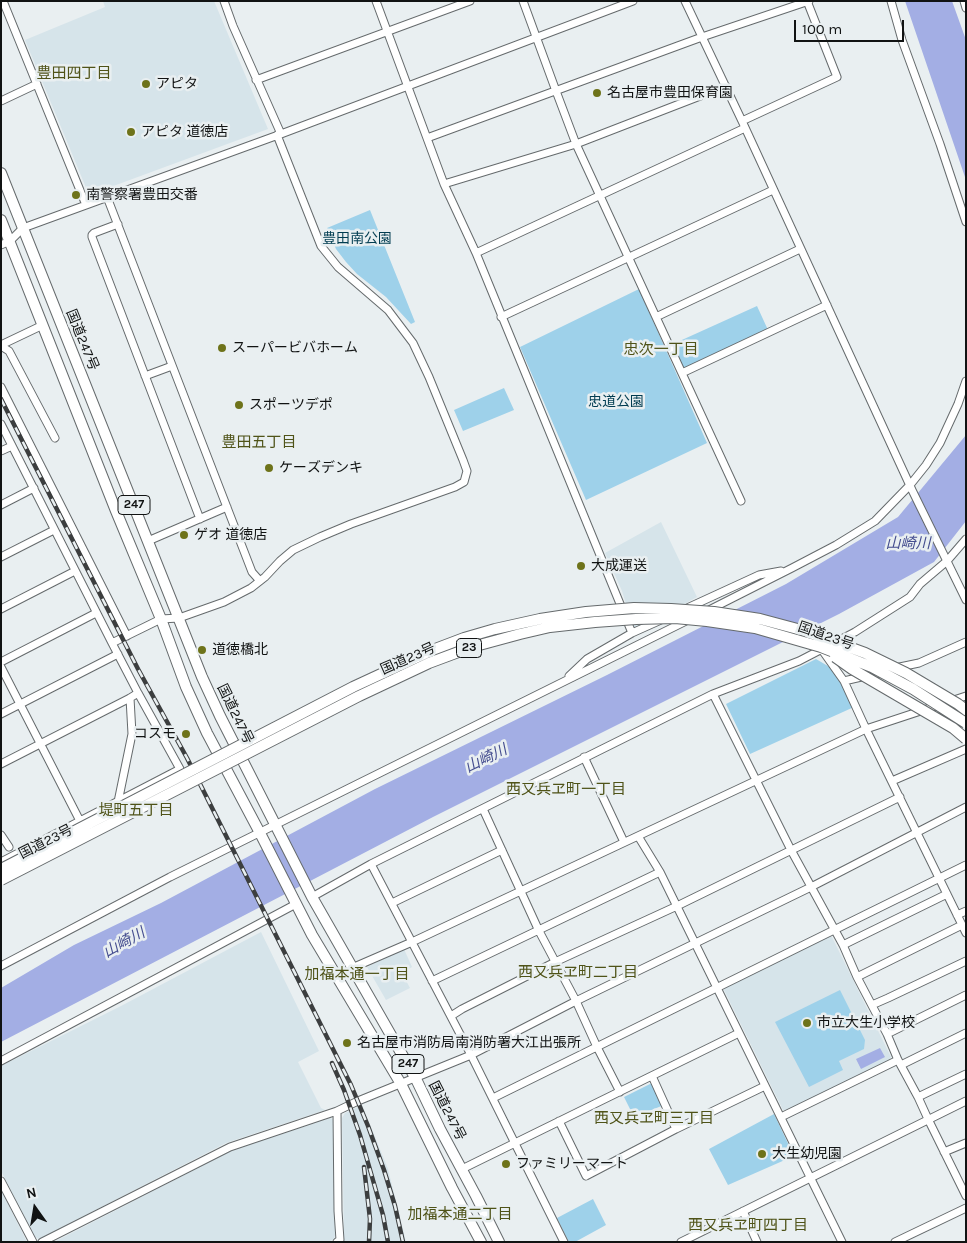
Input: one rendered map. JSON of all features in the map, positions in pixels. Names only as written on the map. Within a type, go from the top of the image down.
[{"type":"highway","name":"国道247号","points":[[1,173],[202,677],[220,716],[311,894],[416,1078],[440,1129],[499,1242]]},
{"type":"highway","name":"国道247号","points":[[1,220],[5,243],[43,325],[162,620],[186,687],[207,733],[312,935],[401,1084],[481,1242]]},
{"type":"highway","name":"国道23号","points":[[1,869],[353,687],[426,653],[464,638],[540,619],[586,612],[634,608],[714,612],[760,620],[804,631],[865,652],[906,673],[966,710]]},
{"type":"highway","name":"国道23号","points":[[1,880],[359,696],[429,663],[472,647],[550,628],[595,622],[674,618],[755,628],[821,648],[872,667],[913,689],[966,722]]},
{"type":"highway","points":[[821,648],[852,669],[953,728],[966,739]]},
{"type":"street","points":[[3,1],[86,204]]},
{"type":"street","points":[[112,643],[162,620],[179,618],[224,602],[251,588],[293,550],[351,524],[454,487],[464,482],[467,471],[429,377],[413,343],[388,310],[338,267],[321,246],[279,134],[224,1]]},
{"type":"street","points":[[376,1],[444,184],[476,253],[632,633]]},
{"type":"street","points":[[256,80],[470,1]]},
{"type":"street","points":[[523,1],[576,144],[741,501]]},
{"type":"street","points":[[5,243],[23,228],[633,1]]},
{"type":"street","points":[[684,1],[726,86],[800,250],[966,600]]},
{"type":"street","points":[[427,138],[702,37],[807,1],[837,77],[743,125],[476,253]]},
{"type":"street","points":[[891,1],[902,40],[966,222]]},
{"type":"street","points":[[964,1],[966,8]]},
{"type":"street","points":[[1,102],[37,84]]},
{"type":"street","points":[[444,184],[576,144],[726,86]]},
{"type":"street","points":[[501,317],[773,190]]},
{"type":"street","points":[[107,197],[252,572],[260,581]]},
{"type":"street","points":[[118,224],[94,233],[92,237],[200,519]]},
{"type":"street","points":[[656,317],[800,250]]},
{"type":"street","points":[[682,373],[827,305]]},
{"type":"street","points":[[43,325],[1,345],[9,351],[55,438]]},
{"type":"street","points":[[145,376],[172,366]]},
{"type":"street","points":[[1,966],[170,877],[262,837],[276,828],[563,682],[836,545],[875,521],[911,487],[940,443],[958,404],[966,381]]},
{"type":"street","points":[[1,387],[127,636]]},
{"type":"street","points":[[1,424],[96,613],[180,769],[1,862]]},
{"type":"street","points":[[1,451],[12,446]]},
{"type":"street","points":[[1,505],[34,488]]},
{"type":"street","points":[[148,541],[227,507]]},
{"type":"street","points":[[1,557],[54,530]]},
{"type":"street","points":[[311,894],[713,694],[799,661],[855,632],[910,598],[920,584],[966,539]]},
{"type":"street","points":[[563,682],[587,659],[632,633],[759,575],[792,568]]},
{"type":"street","points":[[1,609],[75,571]]},
{"type":"street","points":[[1,662],[96,613]]},
{"type":"street","points":[[844,681],[919,663],[966,642]]},
{"type":"street","points":[[821,648],[844,681],[966,933]]},
{"type":"street","points":[[1,714],[118,654]]},
{"type":"street","points":[[1,667],[80,821]]},
{"type":"street","points":[[1,764],[138,693]]},
{"type":"street","points":[[713,694],[811,887],[835,930],[944,1152],[962,1180],[966,1196]]},
{"type":"street","points":[[352,968],[412,942],[866,728],[966,696]]},
{"type":"street","points":[[118,802],[132,734],[130,698]]},
{"type":"street","points":[[892,780],[966,749]]},
{"type":"street","points":[[584,757],[624,842]]},
{"type":"street","points":[[451,1016],[555,962],[677,906],[900,797]]},
{"type":"street","points":[[42,1242],[230,1147],[338,1111],[471,1055],[576,1001],[811,887],[966,807]]},
{"type":"street","points":[[483,809],[539,931],[576,1001],[596,1047],[620,1092]]},
{"type":"street","points":[[1,835],[8,847]]},
{"type":"street","points":[[638,836],[660,872],[842,1242]]},
{"type":"street","points":[[392,903],[502,850]]},
{"type":"street","points":[[370,864],[451,1016],[564,1242]]},
{"type":"street","points":[[493,1098],[966,865]]},
{"type":"street","points":[[432,980],[539,931],[660,872]]},
{"type":"street","points":[[843,946],[947,894]]},
{"type":"street","points":[[1,1061],[295,902]]},
{"type":"street","points":[[957,915],[966,911]]},
{"type":"street","points":[[857,977],[962,925]]},
{"type":"street","points":[[872,1005],[966,961]]},
{"type":"street","points":[[887,1034],[966,995]]},
{"type":"street","points":[[462,1169],[739,1033]]},
{"type":"street","points":[[781,1117],[966,1033]]},
{"type":"street","points":[[918,1098],[966,1074]]},
{"type":"street","points":[[652,1076],[676,1129]]},
{"type":"street","points":[[559,1121],[586,1176],[764,1086]]},
{"type":"street","points":[[681,1242],[966,1101]]},
{"type":"street","points":[[337,1242],[340,1240],[338,1211],[338,1111]]},
{"type":"street","points":[[944,1152],[966,1143]]},
{"type":"street","points":[[1,1180],[33,1242]]},
{"type":"street","points":[[896,1242],[966,1208]]},
{"type":"street","points":[[743,1211],[757,1242]]},
{"type":"shaded area","name":"アピタ","points":[[103,1],[214,1],[268,129],[89,195],[25,40],[105,7]]},
{"type":"shaded area","points":[[661,522],[697,597],[637,630],[633,627],[622,591],[605,553]]},
{"type":"shaded area","points":[[261,932],[319,1051],[298,1062],[321,1108],[325,1110],[226,1143],[39,1239],[35,1237],[1,1171],[1,1066],[121,1006]]},
{"type":"shaded area","name":"市立大生小学校","points":[[829,936],[832,937],[891,1057],[890,1060],[787,1110],[783,1110],[724,990],[725,987]]},
{"type":"shaded area","points":[[404,949],[412,967],[402,973],[410,988],[386,1000],[367,967]]},
{"type":"shaded area","points":[[362,1105],[388,1169],[406,1242],[344,1242],[342,1118],[345,1113]]},
{"type":"shaded area","points":[[330,1118],[333,1119],[335,1235],[334,1239],[328,1242],[54,1242],[231,1151]]},
{"type":"shaded area","points":[[1,1190],[27,1242],[1,1242]]},
{"type":"green space","name":"豊田南公園","points":[[370,210],[415,322],[411,324],[386,297],[357,274],[346,262],[336,249],[327,228]]},
{"type":"green space","name":"忠道公園","points":[[639,289],[707,443],[586,500],[520,347]]},
{"type":"green space","points":[[757,306],[768,330],[684,369],[673,344]]},
{"type":"green space","points":[[504,388],[514,410],[463,431],[454,410]]},
{"type":"green space","points":[[816,659],[833,669],[843,682],[854,707],[750,754],[726,704]]},
{"type":"green space","points":[[840,990],[865,1040],[864,1049],[839,1061],[843,1070],[809,1087],[775,1022]]},
{"type":"green space","points":[[654,1082],[664,1105],[634,1117],[624,1097]]},
{"type":"green space","points":[[774,1114],[794,1156],[728,1185],[709,1149]]},
{"type":"green space","points":[[593,1199],[606,1225],[575,1242],[569,1242],[557,1218]]},
{"type":"water","points":[[905,1],[952,1],[966,40],[966,180]]},
{"type":"water","name":"山崎川","points":[[966,435],[966,521],[934,562],[839,614],[433,817],[1,1042],[1,988],[74,945],[161,903],[375,789],[607,675],[786,584],[898,517]]},
{"type":"water","points":[[880,1048],[885,1057],[861,1069],[856,1059]]},
{"type":"railway","points":[[1,399],[138,669],[187,758],[351,1085],[384,1170],[403,1242]]},
{"type":"railway","points":[[332,1063],[360,1135],[383,1215],[388,1242]]},
{"type":"railway","points":[[364,1167],[370,1219],[369,1242]]},
{"type":"place","name":"アピタ","points":[[146,84]]},
{"type":"place","name":"名古屋市豊田保育園","points":[[597,93]]},
{"type":"place","name":"アピタ 道徳店","points":[[131,132]]},
{"type":"place","name":"南警察署豊田交番","points":[[76,195]]},
{"type":"place","name":"スーパービバホーム","points":[[222,348]]},
{"type":"place","name":"スポーツデポ","points":[[239,405]]},
{"type":"place","name":"ケーズデンキ","points":[[269,468]]},
{"type":"place","name":"ゲオ 道徳店","points":[[184,535]]},
{"type":"place","name":"大成運送","points":[[581,566]]},
{"type":"place","name":"道徳橋北","points":[[202,650]]},
{"type":"place","name":"コスモ","points":[[186,734]]},
{"type":"place","name":"市立大生小学校","points":[[807,1023]]},
{"type":"place","name":"名古屋市消防局南消防署大江出張所","points":[[347,1043]]},
{"type":"place","name":"大生幼児園","points":[[762,1154]]},
{"type":"place","name":"ファミリーマート","points":[[506,1164]]},
{"type":"district","name":"豊田四丁目","points":[[74,74]]},
{"type":"district","name":"忠次一丁目","points":[[661,350]]},
{"type":"district","name":"豊田五丁目","points":[[259,443]]},
{"type":"district","name":"西又兵ヱ町一丁目","points":[[566,790]]},
{"type":"district","name":"堤町五丁目","points":[[136,811]]},
{"type":"district","name":"西又兵ヱ町二丁目","points":[[578,973]]},
{"type":"district","name":"加福本通一丁目","points":[[357,975]]},
{"type":"district","name":"西又兵ヱ町三丁目","points":[[654,1119]]},
{"type":"district","name":"加福本通二丁目","points":[[460,1215]]},
{"type":"district","name":"西又兵ヱ町四丁目","points":[[748,1226]]}]
